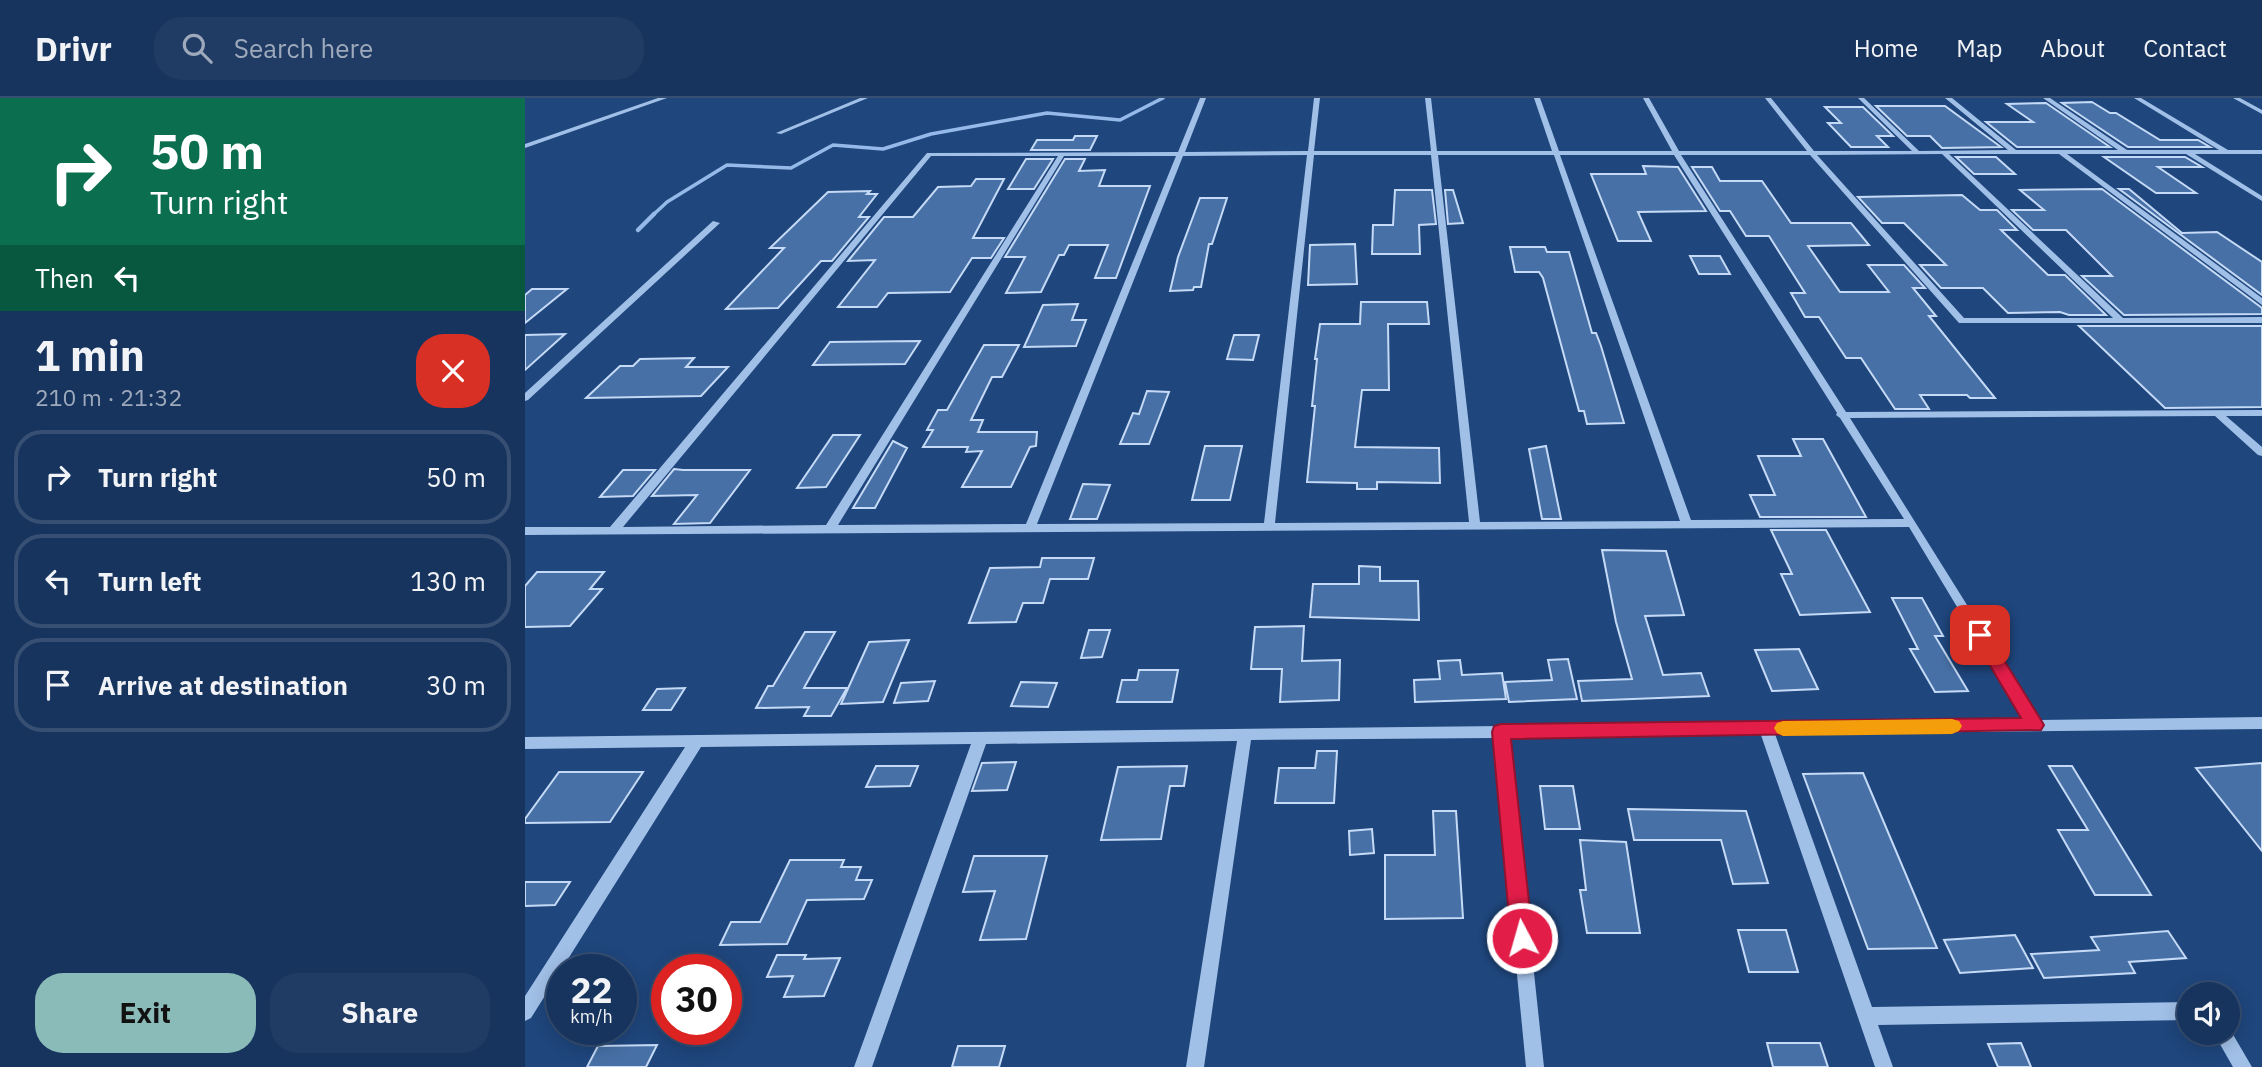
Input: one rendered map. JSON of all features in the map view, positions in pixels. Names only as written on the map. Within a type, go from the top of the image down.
[{"type":"street","points":[[525,146],[664,98]]},
{"type":"street","points":[[779,133],[865,98]]},
{"type":"street","points":[[1030,528],[1183,154],[1203,98]]},
{"type":"street","points":[[1269,527],[1317,98]]},
{"type":"street","points":[[1428,98],[1475,526]]},
{"type":"street","points":[[1537,98],[1687,524]]},
{"type":"street","points":[[1646,98],[1677,154],[1912,523],[2035,725]]},
{"type":"street","points":[[1768,98],[1812,153],[1962,321],[2262,320]]},
{"type":"street","points":[[1861,98],[1918,153]]},
{"type":"street","points":[[1948,98],[2015,153]]},
{"type":"street","points":[[2046,98],[2126,152]]},
{"type":"street","points":[[2137,98],[2227,152]]},
{"type":"street","points":[[2236,98],[2262,112]]},
{"type":"street","points":[[2189,152],[2262,199]]},
{"type":"street","points":[[613,531],[929,154],[2262,152]]},
{"type":"street","points":[[1944,153],[2120,320]]},
{"type":"street","points":[[2061,153],[2262,302]]},
{"type":"street","points":[[829,529],[1062,154]]},
{"type":"street","points":[[525,398],[716,223]]},
{"type":"street","points":[[1842,415],[2262,413]]},
{"type":"street","points":[[2218,414],[2262,453]]},
{"type":"street","points":[[525,531],[1912,523]]},
{"type":"street","points":[[525,743],[2262,723]]},
{"type":"street","points":[[1766,728],[1884,1067]]},
{"type":"street","points":[[1501,732],[1535,1067]]},
{"type":"street","points":[[1195,1067],[1245,734]]},
{"type":"street","points":[[863,1067],[981,737]]},
{"type":"street","points":[[525,1012],[697,741]]},
{"type":"street","points":[[1866,1016],[2177,1011]]},
{"type":"street","points":[[2230,1045],[2243,1067]]},
{"type":"building","points":[[2092,102],[2110,113],[2116,113],[2160,140],[2198,140],[2210,147],[2128,147],[2062,103]]},
{"type":"building","points":[[2046,103],[2110,147],[2017,147],[1986,122],[2033,122],[2007,104]]},
{"type":"building","points":[[1876,106],[1945,106],[2001,147],[1942,148],[1930,136],[1907,136]]},
{"type":"building","points":[[1825,107],[1863,107],[1893,136],[1877,136],[1888,147],[1851,147],[1828,123],[1841,123]]},
{"type":"building","points":[[1075,136],[1097,136],[1090,150],[1031,150],[1037,140],[1073,140]]},
{"type":"building","points":[[1956,157],[1996,157],[2015,174],[1974,174]]},
{"type":"building","points":[[2104,157],[2185,157],[2202,167],[2158,167],[2196,193],[2156,193]]},
{"type":"building","points":[[1026,159],[1053,159],[1034,189],[1008,189]]},
{"type":"building","points":[[1065,159],[1085,159],[1079,171],[1105,170],[1099,186],[1150,186],[1116,278],[1095,278],[1108,245],[1069,245],[1064,255],[1059,255],[1041,292],[1006,293],[1025,257],[1005,257]]},
{"type":"building","points":[[1643,166],[1678,167],[1706,211],[1638,212],[1651,241],[1618,241],[1591,174],[1646,174]]},
{"type":"building","points":[[1692,167],[1712,167],[1720,181],[1762,181],[1791,223],[1851,223],[1869,245],[1808,246],[1840,292],[1889,292],[1868,265],[1904,265],[1925,288],[1913,288],[1936,316],[1929,316],[1995,398],[1920,395],[1929,409],[1895,409],[1861,358],[1846,358],[1819,317],[1805,317],[1791,293],[1805,293],[1769,236],[1746,236],[1730,211],[1720,211]]},
{"type":"building","points":[[976,179],[1004,179],[973,238],[1004,238],[991,258],[972,258],[950,292],[888,293],[877,307],[838,307],[875,260],[848,261],[884,217],[913,217],[938,187],[971,186]]},
{"type":"building","points":[[2102,189],[2262,308],[2262,314],[2124,315],[2082,276],[2112,276],[2066,230],[2033,230],[2012,210],[2044,210],[2020,190]]},
{"type":"building","points":[[2119,189],[2129,189],[2182,233],[2217,232],[2262,262],[2262,295]]},
{"type":"building","points":[[1395,190],[1432,190],[1436,224],[1419,225],[1420,254],[1372,254],[1373,225],[1393,225]]},
{"type":"building","points":[[1445,190],[1453,190],[1463,223],[1448,224]]},
{"type":"building","points":[[870,191],[867,194],[877,194],[859,217],[869,217],[832,261],[821,261],[778,308],[726,309],[784,248],[770,248],[828,192]]},
{"type":"building","points":[[1962,195],[1980,210],[1997,210],[2017,230],[2001,230],[2048,275],[2065,275],[2106,315],[2008,313],[1983,288],[1941,288],[1920,265],[1946,265],[1904,223],[1882,223],[1858,197]]},
{"type":"building","points":[[1200,198],[1227,198],[1212,244],[1209,244],[1201,287],[1170,291],[1178,257]]},
{"type":"building","points":[[1355,244],[1357,284],[1308,285],[1310,245]]},
{"type":"building","points":[[1510,247],[1545,247],[1547,252],[1569,252],[1592,333],[1596,333],[1601,346],[1624,423],[1587,424],[1584,411],[1579,411],[1543,278],[1539,272],[1515,272]]},
{"type":"building","points":[[1690,256],[1720,256],[1730,274],[1699,274]]},
{"type":"building","points":[[532,289],[567,289],[525,323],[525,295]]},
{"type":"building","points":[[1361,302],[1427,302],[1429,324],[1388,324],[1389,390],[1362,390],[1355,447],[1439,448],[1440,483],[1377,482],[1377,489],[1357,489],[1357,483],[1307,482],[1315,406],[1312,406],[1315,359],[1320,324],[1360,324]]},
{"type":"building","points":[[1078,304],[1072,320],[1086,320],[1076,346],[1024,347],[1043,305]]},
{"type":"building","points":[[2079,326],[2262,326],[2262,407],[2165,408]]},
{"type":"building","points":[[565,334],[525,370],[525,335]]},
{"type":"building","points":[[1234,335],[1259,335],[1253,360],[1227,359]]},
{"type":"building","points":[[920,341],[905,364],[813,365],[830,342]]},
{"type":"building","points":[[984,345],[1019,345],[1002,377],[992,377],[971,420],[983,420],[978,432],[1037,432],[1036,446],[1030,447],[1011,487],[962,487],[982,451],[966,452],[968,447],[923,447],[933,430],[927,430],[938,410],[947,410]]},
{"type":"building","points":[[694,358],[686,367],[728,367],[701,396],[586,398],[620,366],[633,366],[640,359]]},
{"type":"building","points":[[1147,391],[1169,392],[1149,444],[1120,444],[1133,413],[1139,414]]},
{"type":"building","points":[[833,435],[860,435],[826,487],[797,488]]},
{"type":"building","points":[[1793,439],[1823,439],[1866,517],[1760,517],[1750,495],[1775,495],[1758,456],[1801,456]]},
{"type":"building","points":[[893,441],[907,448],[875,508],[853,508]]},
{"type":"building","points":[[1205,446],[1242,446],[1230,500],[1192,500]]},
{"type":"building","points":[[1546,446],[1561,519],[1542,519],[1529,449]]},
{"type":"building","points":[[674,469],[750,470],[710,523],[674,524],[697,495],[652,496]]},
{"type":"building","points":[[623,470],[655,470],[633,496],[600,497]]},
{"type":"building","points":[[1083,484],[1110,485],[1097,519],[1070,519]]},
{"type":"building","points":[[1771,530],[1826,530],[1870,612],[1800,615],[1781,574],[1792,574]]},
{"type":"building","points":[[1602,550],[1666,551],[1684,615],[1645,616],[1663,675],[1701,673],[1709,696],[1582,701],[1578,681],[1632,679],[1616,622]]},
{"type":"building","points":[[1042,558],[1094,558],[1088,579],[1050,579],[1043,603],[1023,603],[1016,622],[969,623],[990,568],[1040,567]]},
{"type":"building","points":[[1359,566],[1380,567],[1380,581],[1418,581],[1419,620],[1310,617],[1313,584],[1359,584]]},
{"type":"building","points":[[537,572],[604,572],[590,589],[602,589],[570,626],[525,627],[525,586]]},
{"type":"building","points":[[1892,598],[1922,598],[1943,636],[1935,636],[1968,691],[1935,692],[1910,649],[1918,649]]},
{"type":"building","points":[[1304,626],[1302,661],[1340,660],[1339,700],[1280,702],[1282,669],[1251,669],[1255,627]]},
{"type":"building","points":[[1089,630],[1110,630],[1102,657],[1081,658]]},
{"type":"building","points":[[805,632],[835,632],[804,688],[847,688],[831,716],[804,716],[809,707],[756,708],[768,686],[773,686]]},
{"type":"building","points":[[909,640],[883,702],[841,704],[869,642]]},
{"type":"building","points":[[1799,649],[1818,689],[1772,691],[1755,650]]},
{"type":"building","points":[[1568,659],[1577,699],[1509,702],[1505,682],[1552,680],[1548,660]]},
{"type":"building","points":[[1460,660],[1462,675],[1502,673],[1506,699],[1415,702],[1414,680],[1440,679],[1438,661]]},
{"type":"building","points":[[1139,670],[1178,670],[1172,702],[1117,702],[1122,680],[1137,680]]},
{"type":"building","points":[[935,681],[928,701],[894,703],[901,683]]},
{"type":"building","points":[[1021,682],[1057,683],[1048,707],[1011,706]]},
{"type":"building","points":[[685,688],[671,710],[643,710],[657,689]]},
{"type":"building","points":[[1317,751],[1337,751],[1334,803],[1275,803],[1279,768],[1315,768]]},
{"type":"building","points":[[1016,762],[1007,790],[972,791],[982,763]]},
{"type":"building","points":[[2262,763],[2262,851],[2196,768]]},
{"type":"building","points":[[876,766],[918,766],[910,786],[866,787]]},
{"type":"building","points":[[1187,766],[1184,786],[1170,786],[1161,839],[1101,840],[1118,767]]},
{"type":"building","points":[[2049,766],[2072,766],[2151,895],[2095,895],[2058,830],[2088,830]]},
{"type":"building","points":[[559,772],[643,772],[610,822],[525,823],[525,819]]},
{"type":"building","points":[[1863,773],[1937,948],[1868,949],[1803,774]]},
{"type":"building","points":[[1540,786],[1573,786],[1580,829],[1545,829]]},
{"type":"building","points":[[1628,809],[1746,811],[1768,883],[1733,884],[1721,840],[1634,840]]},
{"type":"building","points":[[1433,811],[1456,811],[1463,918],[1385,919],[1385,855],[1435,855]]},
{"type":"building","points":[[1372,829],[1374,853],[1350,855],[1349,831]]},
{"type":"building","points":[[1580,840],[1626,842],[1640,933],[1587,933],[1580,890],[1586,890]]},
{"type":"building","points":[[974,856],[1047,856],[1026,939],[980,940],[995,891],[963,892]]},
{"type":"building","points":[[790,860],[844,860],[841,867],[861,867],[856,880],[872,880],[864,899],[807,900],[787,944],[720,945],[731,922],[760,922]]},
{"type":"building","points":[[525,882],[570,882],[555,905],[525,906]]},
{"type":"building","points":[[1738,930],[1786,930],[1798,972],[1749,972]]},
{"type":"building","points":[[2168,931],[2186,958],[2129,962],[2135,973],[2044,978],[2031,954],[2099,950],[2091,937]]},
{"type":"building","points":[[2015,935],[2033,968],[1960,973],[1944,940]]},
{"type":"building","points":[[777,955],[806,955],[804,959],[840,958],[824,996],[784,997],[793,976],[767,977]]},
{"type":"building","points":[[1767,1043],[1820,1043],[1828,1067],[1773,1067]]},
{"type":"building","points":[[2021,1043],[2031,1067],[1998,1067],[1988,1044]]},
{"type":"building","points":[[657,1045],[646,1067],[587,1067],[598,1046]]},
{"type":"building","points":[[958,1046],[1005,1046],[999,1067],[952,1067]]},
{"type":"waterway","points":[[652,216],[667,202],[727,165],[791,168],[833,145],[883,149],[931,134],[1047,113],[1120,120],[1163,98]]},
{"type":"waterway","points":[[638,230],[652,216]]},
{"type":"slow traffic","points":[[1783,728],[1952,726]]},
{"type":"route","points":[[1522,938],[1501,732],[2035,725],[1980,635]]}]
